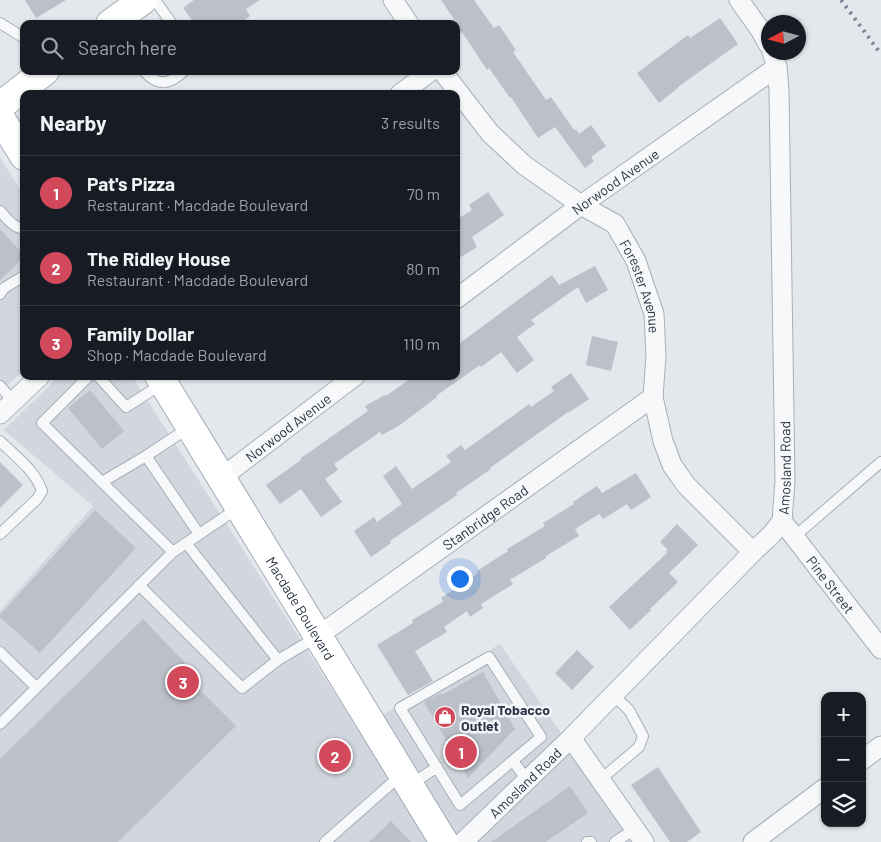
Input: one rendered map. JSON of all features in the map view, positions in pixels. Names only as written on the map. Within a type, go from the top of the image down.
[{"type":"main road","points":[[116,20],[143,0]]},
{"type":"main road","points":[[21,90],[40,75]]},
{"type":"main road","points":[[0,106],[20,90]]},
{"type":"main road","points":[[0,117],[20,150]]},
{"type":"main road","name":"Macdade Boulevard","points":[[161,380],[444,842]]},
{"type":"street","points":[[393,0],[406,20]]},
{"type":"street","points":[[739,0],[761,33]]},
{"type":"street","name":"Norwood Avenue","points":[[460,296],[775,60]]},
{"type":"street","name":"Amosland Road","points":[[463,842],[571,738],[772,534],[782,521],[785,481],[780,90],[775,60]]},
{"type":"street","points":[[405,90],[426,75]]},
{"type":"street","name":"Forester Avenue","points":[[445,75],[457,90]]},
{"type":"street","name":"Forester Avenue","points":[[460,94],[490,133],[524,165],[581,205],[615,224],[636,261],[654,314],[656,356],[653,397],[663,441],[672,465],[686,485],[753,552]]},
{"type":"street","points":[[7,408],[36,380]]},
{"type":"street","name":"Norwood Avenue","points":[[221,478],[350,380]]},
{"type":"street","name":"Stanbridge Road","points":[[318,636],[653,397]]},
{"type":"street","name":"Pine Street","points":[[782,521],[881,649]]},
{"type":"street","points":[[571,738],[639,836]]},
{"type":"street","points":[[866,757],[881,746]]},
{"type":"street","points":[[753,842],[821,791]]},
{"type":"lane","points":[[155,0],[169,20]]},
{"type":"lane","points":[[0,22],[20,35]]},
{"type":"lane","points":[[148,75],[160,82],[168,82],[179,75]]},
{"type":"lane","points":[[0,211],[12,224],[20,228]]},
{"type":"lane","points":[[0,294],[4,288],[20,278]]},
{"type":"lane","points":[[85,380],[42,423],[173,552]]},
{"type":"lane","points":[[102,380],[126,407],[161,380]]},
{"type":"lane","points":[[0,386],[7,408]]},
{"type":"lane","points":[[102,482],[190,427]]},
{"type":"lane","points":[[0,441],[31,471],[40,483],[42,491],[37,499],[0,534]]},
{"type":"lane","points":[[146,456],[199,534]]},
{"type":"lane","points":[[794,537],[881,462]]},
{"type":"lane","points":[[0,724],[173,552],[239,508]]},
{"type":"lane","points":[[186,543],[278,660]]},
{"type":"lane","points":[[139,585],[242,688],[278,660],[318,636]]},
{"type":"lane","points":[[0,652],[36,687]]},
{"type":"lane","points":[[489,656],[541,737],[513,761],[460,806],[400,708],[489,656]]},
{"type":"lane","points":[[600,780],[639,747],[642,736],[629,710],[613,695]]},
{"type":"lane","points":[[513,761],[527,780]]},
{"type":"lane","points":[[325,842],[406,780],[437,767]]},
{"type":"lane","points":[[615,842],[639,836]]},
{"type":"shaded area","points":[[0,157],[20,190],[20,374],[0,392]]},
{"type":"shaded area","points":[[55,380],[135,380],[358,730],[500,644],[570,746],[640,842],[0,842],[0,611],[93,506],[4,430]]},
{"type":"building","points":[[25,0],[66,0],[36,18]]},
{"type":"building","points":[[194,0],[260,0],[246,9],[250,16],[244,20],[192,20],[183,8]]},
{"type":"building","points":[[441,0],[474,0],[494,28],[499,25],[516,50],[513,52],[546,100],[551,97],[574,130],[576,129],[579,134],[591,125],[606,146],[591,157],[594,161],[585,168],[555,127],[538,138],[511,97],[489,68],[487,70],[462,32],[460,33],[460,20],[455,20]]},
{"type":"building","points":[[720,18],[738,44],[659,103],[637,73],[688,35],[690,38]]},
{"type":"building","points":[[488,192],[504,215],[472,237],[477,247],[460,258],[460,218],[472,210],[469,205]]},
{"type":"building","points":[[0,229],[20,251],[20,261],[0,280]]},
{"type":"building","points":[[595,266],[608,290],[586,303],[578,287],[531,320],[535,324],[517,337],[534,360],[517,373],[501,352],[460,379],[460,343],[552,275],[559,285]]},
{"type":"building","points":[[592,336],[618,342],[611,371],[586,365]]},
{"type":"building","points":[[571,373],[589,399],[490,468],[456,493],[457,495],[390,541],[391,543],[371,557],[354,531],[374,517],[377,522],[402,504],[383,476],[396,466],[412,489],[451,462],[446,456],[461,445],[465,450],[529,404],[531,407],[554,391],[551,387]]},
{"type":"building","points":[[408,380],[459,380],[400,425],[382,435],[380,432],[334,464],[338,470],[325,479],[342,502],[321,517],[301,489],[280,504],[266,485],[368,411],[365,406],[386,396]]},
{"type":"building","points":[[90,390],[124,431],[102,449],[68,408]]},
{"type":"building","points":[[0,462],[23,485],[0,508]]},
{"type":"building","points":[[636,473],[651,497],[631,510],[627,504],[603,519],[599,514],[575,529],[579,536],[510,580],[513,584],[481,604],[483,608],[470,617],[467,611],[444,627],[447,632],[415,651],[433,681],[408,695],[377,645],[413,623],[412,620],[443,602],[441,598],[508,551],[507,549],[545,526],[543,523],[574,504],[573,502],[597,486],[602,493]]},
{"type":"building","points":[[95,510],[136,548],[40,653],[0,615]]},
{"type":"building","points":[[677,524],[698,545],[669,573],[678,582],[630,630],[609,607],[667,553],[668,550],[660,542]]},
{"type":"building","points":[[143,619],[188,666],[182,672],[236,726],[118,842],[0,842],[0,759]]},
{"type":"building","points":[[577,650],[594,667],[572,690],[555,673]]},
{"type":"building","points":[[483,672],[515,729],[468,778],[424,702],[441,693],[442,695]]},
{"type":"building","points":[[658,767],[701,832],[687,842],[670,842],[631,785]]},
{"type":"building","points":[[570,786],[588,813],[546,842],[491,842]]},
{"type":"building","points":[[391,821],[411,842],[369,842]]},
{"type":"railway","points":[[841,0],[881,54]]},
{"type":"place","name":"Family Dollar","points":[[183,682]]},
{"type":"place","name":"Royal Tobacco Outlet","points":[[445,717]]},
{"type":"place","name":"Pat's Pizza","points":[[461,752]]},
{"type":"place","name":"The Ridley House","points":[[335,756]]}]
